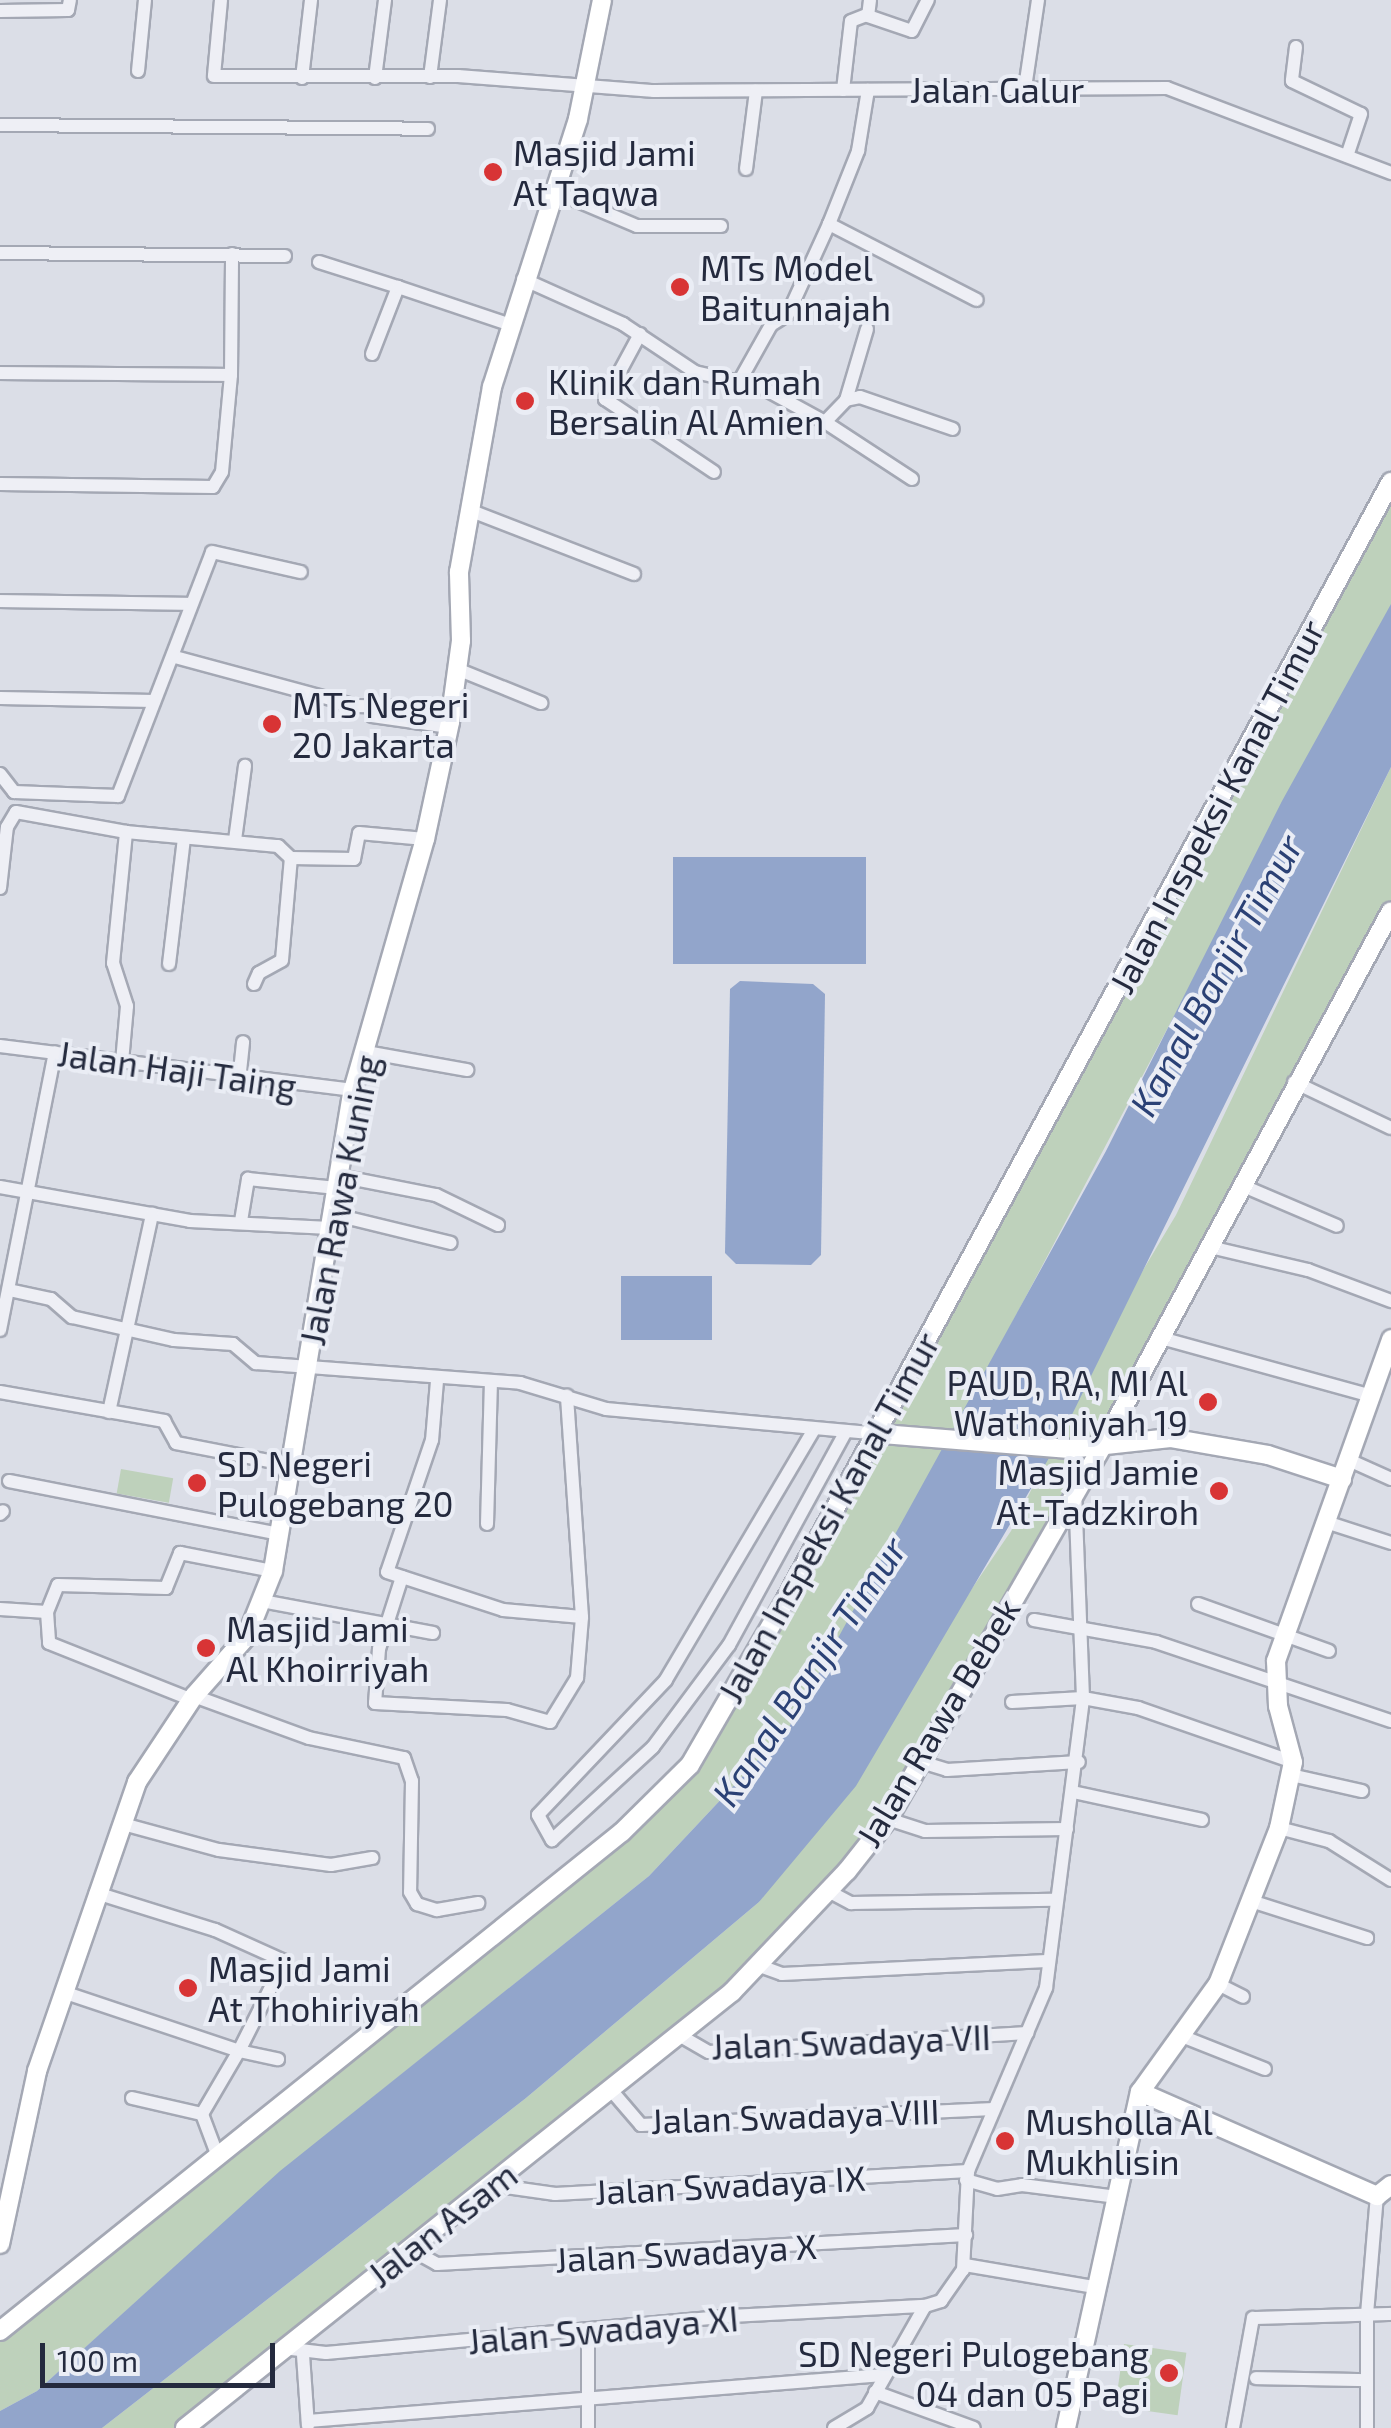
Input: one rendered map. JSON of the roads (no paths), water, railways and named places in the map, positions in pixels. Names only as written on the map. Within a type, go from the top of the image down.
[{"type":"street","points":[[0,11],[68,10],[70,0]]},
{"type":"street","points":[[138,70],[145,0]]},
{"type":"street","name":"Jalan Galur","points":[[221,0],[214,76],[430,76],[756,91],[1166,88],[1190,93],[1391,173]]},
{"type":"street","points":[[302,78],[311,0]]},
{"type":"street","points":[[375,78],[385,0]]},
{"type":"street","points":[[430,76],[440,0]]},
{"type":"street","name":"Jalan Rawa Kuning","points":[[0,2244],[24,2114],[96,1893],[137,1782],[193,1698],[247,1636],[273,1571],[353,1090],[426,839],[449,727],[457,669],[459,572],[468,510],[508,324],[587,86],[602,0]]},
{"type":"street","points":[[843,90],[851,20],[868,7],[912,31],[928,0]]},
{"type":"street","points":[[1025,88],[1038,0]]},
{"type":"street","points":[[1296,47],[1295,84],[1361,114],[1347,156]]},
{"type":"street","points":[[739,382],[771,324],[788,314],[829,224],[858,150],[868,90]]},
{"type":"street","points":[[746,169],[756,91]]},
{"type":"street","points":[[0,125],[428,129]]},
{"type":"street","points":[[554,192],[646,227],[721,226]]},
{"type":"street","points":[[829,224],[977,300]]},
{"type":"street","points":[[0,253],[285,256]]},
{"type":"street","points":[[0,484],[213,487],[222,472],[231,375],[232,254]]},
{"type":"street","points":[[319,262],[508,324]]},
{"type":"street","points":[[523,279],[640,334],[695,372],[739,382],[825,422],[912,478]]},
{"type":"street","points":[[372,354],[398,286]]},
{"type":"street","points":[[825,422],[846,400],[866,329]]},
{"type":"street","points":[[640,334],[605,399],[714,472]]},
{"type":"street","points":[[0,373],[231,375]]},
{"type":"street","points":[[846,400],[860,397],[953,429]]},
{"type":"street","name":"Jalan Inspeksi Kanal Timur","points":[[0,2330],[669,1789],[708,1736],[784,1603],[870,1433],[1391,482]]},
{"type":"street","points":[[468,510],[634,574]]},
{"type":"street","points":[[2,779],[14,792],[118,796],[175,657],[212,552],[301,572]]},
{"type":"street","points":[[0,601],[191,604]]},
{"type":"street","points":[[175,657],[356,706],[404,708]]},
{"type":"street","points":[[457,669],[541,703]]},
{"type":"street","points":[[0,698],[154,701]]},
{"type":"street","points":[[364,714],[449,727]]},
{"type":"street","points":[[236,840],[244,766]]},
{"type":"street","points":[[0,806],[126,832],[284,847],[291,858],[282,960],[254,984]]},
{"type":"street","points":[[0,888],[7,827],[16,812]]},
{"type":"street","points":[[122,1062],[127,1006],[113,963],[126,832]]},
{"type":"street","points":[[291,858],[354,858],[358,833],[426,839]]},
{"type":"street","points":[[169,964],[184,839]]},
{"type":"street","name":"Jalan Rawa Bebek","points":[[608,2092],[760,1966],[830,1892],[888,1819],[1074,1486],[1104,1443],[1294,1082],[1391,911]]},
{"type":"street","points":[[239,1081],[243,1042]]},
{"type":"street","name":"Jalan Haji Taing","points":[[0,1046],[239,1081],[353,1090]]},
{"type":"street","points":[[0,1330],[32,1190],[55,1052]]},
{"type":"street","points":[[366,1052],[467,1070]]},
{"type":"street","points":[[1294,1082],[1391,1128]]},
{"type":"street","points":[[241,1220],[248,1179],[338,1182],[436,1195],[498,1224]]},
{"type":"street","points":[[1241,1185],[1337,1226]]},
{"type":"street","points":[[0,1186],[152,1214],[331,1221],[451,1243]]},
{"type":"street","points":[[109,1412],[152,1214]]},
{"type":"street","points":[[1210,1247],[1308,1270],[1391,1301]]},
{"type":"street","points":[[9,1290],[51,1299],[72,1317],[129,1330],[233,1344],[256,1362],[437,1381],[491,1382],[566,1396],[606,1410],[771,1421],[845,1434],[1069,1449],[1104,1443],[1203,1442],[1342,1479]]},
{"type":"street","points":[[1160,1338],[1372,1396]]},
{"type":"street","points":[[1066,2428],[1140,2092],[1184,2037],[1218,1984],[1279,1828],[1292,1769],[1274,1683],[1282,1634],[1351,1461],[1372,1396],[1386,1371],[1391,1340]]},
{"type":"street","points":[[437,1381],[432,1440],[387,1569],[504,1610],[582,1617]]},
{"type":"street","points":[[487,1524],[491,1382]]},
{"type":"street","points":[[0,1392],[164,1421],[176,1443],[289,1465]]},
{"type":"street","points":[[402,1577],[378,1649],[375,1703],[506,1710],[550,1722],[577,1678],[582,1617],[566,1396]]},
{"type":"street","points":[[812,1431],[666,1680],[538,1815],[552,1840],[653,1746],[729,1645],[845,1434]]},
{"type":"street","points":[[1351,1461],[1391,1479]]},
{"type":"street","points":[[9,1481],[279,1534]]},
{"type":"street","points":[[834,2428],[859,2416],[925,2306],[940,2300],[965,2265],[968,2176],[1046,1988],[1053,1900],[1079,1762],[1083,1698],[1074,1486]]},
{"type":"street","points":[[1326,1522],[1391,1544]]},
{"type":"street","points":[[273,1571],[185,1552],[177,1555],[166,1588],[58,1585],[47,1612],[48,1642],[310,1738],[404,1758],[412,1781],[410,1892],[417,1904],[438,1910],[478,1903]]},
{"type":"street","points":[[262,1601],[433,1633]]},
{"type":"street","points":[[1198,1604],[1329,1652]]},
{"type":"street","points":[[0,1609],[47,1612]]},
{"type":"street","points":[[1034,1620],[1080,1624],[1391,1721]]},
{"type":"street","points":[[1012,1702],[1083,1698],[1138,1708],[1292,1769],[1362,1791]]},
{"type":"street","points":[[918,1761],[947,1770],[1079,1762]]},
{"type":"street","points":[[1073,1792],[1202,1820]]},
{"type":"street","points":[[888,1819],[925,1832],[1067,1828]]},
{"type":"street","points":[[123,1824],[219,1850],[331,1865],[372,1858]]},
{"type":"street","points":[[1279,1828],[1329,1840],[1391,1880]]},
{"type":"street","points":[[830,1892],[851,1903],[1053,1900]]},
{"type":"street","points":[[96,1893],[284,1959],[202,2114]]},
{"type":"street","points":[[1251,1902],[1366,1938]]},
{"type":"street","points":[[760,1966],[782,1974],[1047,1961]]},
{"type":"street","points":[[1218,1984],[1243,1997]]},
{"type":"street","points":[[63,1992],[238,2051],[278,2059]]},
{"type":"street","name":"Jalan Swadaya VII","points":[[679,2035],[708,2052],[1026,2033]]},
{"type":"street","points":[[1184,2037],[1265,2069]]},
{"type":"street","name":"Jalan Swadaya VIII","points":[[608,2092],[640,2125],[994,2109]]},
{"type":"street","name":"Jalan Asam","points":[[185,2428],[608,2092]]},
{"type":"street","points":[[1140,2092],[1323,2174],[1380,2192],[1367,2314],[1367,2428]]},
{"type":"street","points":[[132,2098],[202,2114]]},
{"type":"street","points":[[202,2114],[217,2154]]},
{"type":"street","name":"Jalan Swadaya IX","points":[[492,2185],[555,2194],[968,2176],[1117,2198]]},
{"type":"street","name":"Jalan Swadaya X","points":[[410,2249],[438,2264],[966,2235]]},
{"type":"street","points":[[965,2265],[1014,2278],[1099,2288]]},
{"type":"street","name":"Jalan Swadaya XI","points":[[284,2348],[304,2355],[836,2308],[925,2306]]},
{"type":"street","points":[[1233,2428],[1253,2318],[1391,2314]]},
{"type":"street","points":[[582,2332],[581,2402],[588,2428]]},
{"type":"street","points":[[304,2355],[308,2424],[884,2374]]},
{"type":"street","points":[[1256,2378],[1365,2380]]},
{"type":"street","points":[[875,2392],[974,2428]]},
{"type":"water","name":"Kanal Banjir Timur","points":[[1391,604],[1391,767],[1059,1441],[856,1786],[759,1902],[526,2098],[102,2428],[0,2428],[0,2411],[37,2391],[280,2171],[649,1876],[789,1727],[1106,1151],[1282,801]]},
{"type":"water","points":[[673,857],[866,857],[866,964],[673,964]]},
{"type":"water","points":[[740,981],[813,984],[825,994],[821,1255],[811,1265],[736,1264],[725,1253],[730,989]]},
{"type":"water","points":[[621,1276],[712,1276],[712,1340],[621,1340]]},
{"type":"place","name":"Masjid Jami At Taqwa","points":[[493,172]]},
{"type":"place","name":"MTs Model Baitunnajah","points":[[680,287]]},
{"type":"place","name":"Klinik dan Rumah Bersalin Al Amien","points":[[525,401]]},
{"type":"place","name":"MTs Negeri 20 Jakarta","points":[[272,724]]},
{"type":"place","name":"PAUD, RA, MI Al Wathoniyah 19","points":[[1208,1402]]},
{"type":"place","name":"SD Negeri Pulogebang 20","points":[[197,1483]]},
{"type":"place","name":"Masjid Jamie At-Tadzkiroh","points":[[1219,1491]]},
{"type":"place","name":"Masjid Jami Al Khoirriyah","points":[[206,1648]]},
{"type":"place","name":"Masjid Jami At Thohiriyah","points":[[188,1988]]},
{"type":"place","name":"Musholla Al Mukhlisin","points":[[1005,2141]]},
{"type":"place","name":"SD Negeri Pulogebang 04 dan 05 Pagi","points":[[1169,2373]]}]
